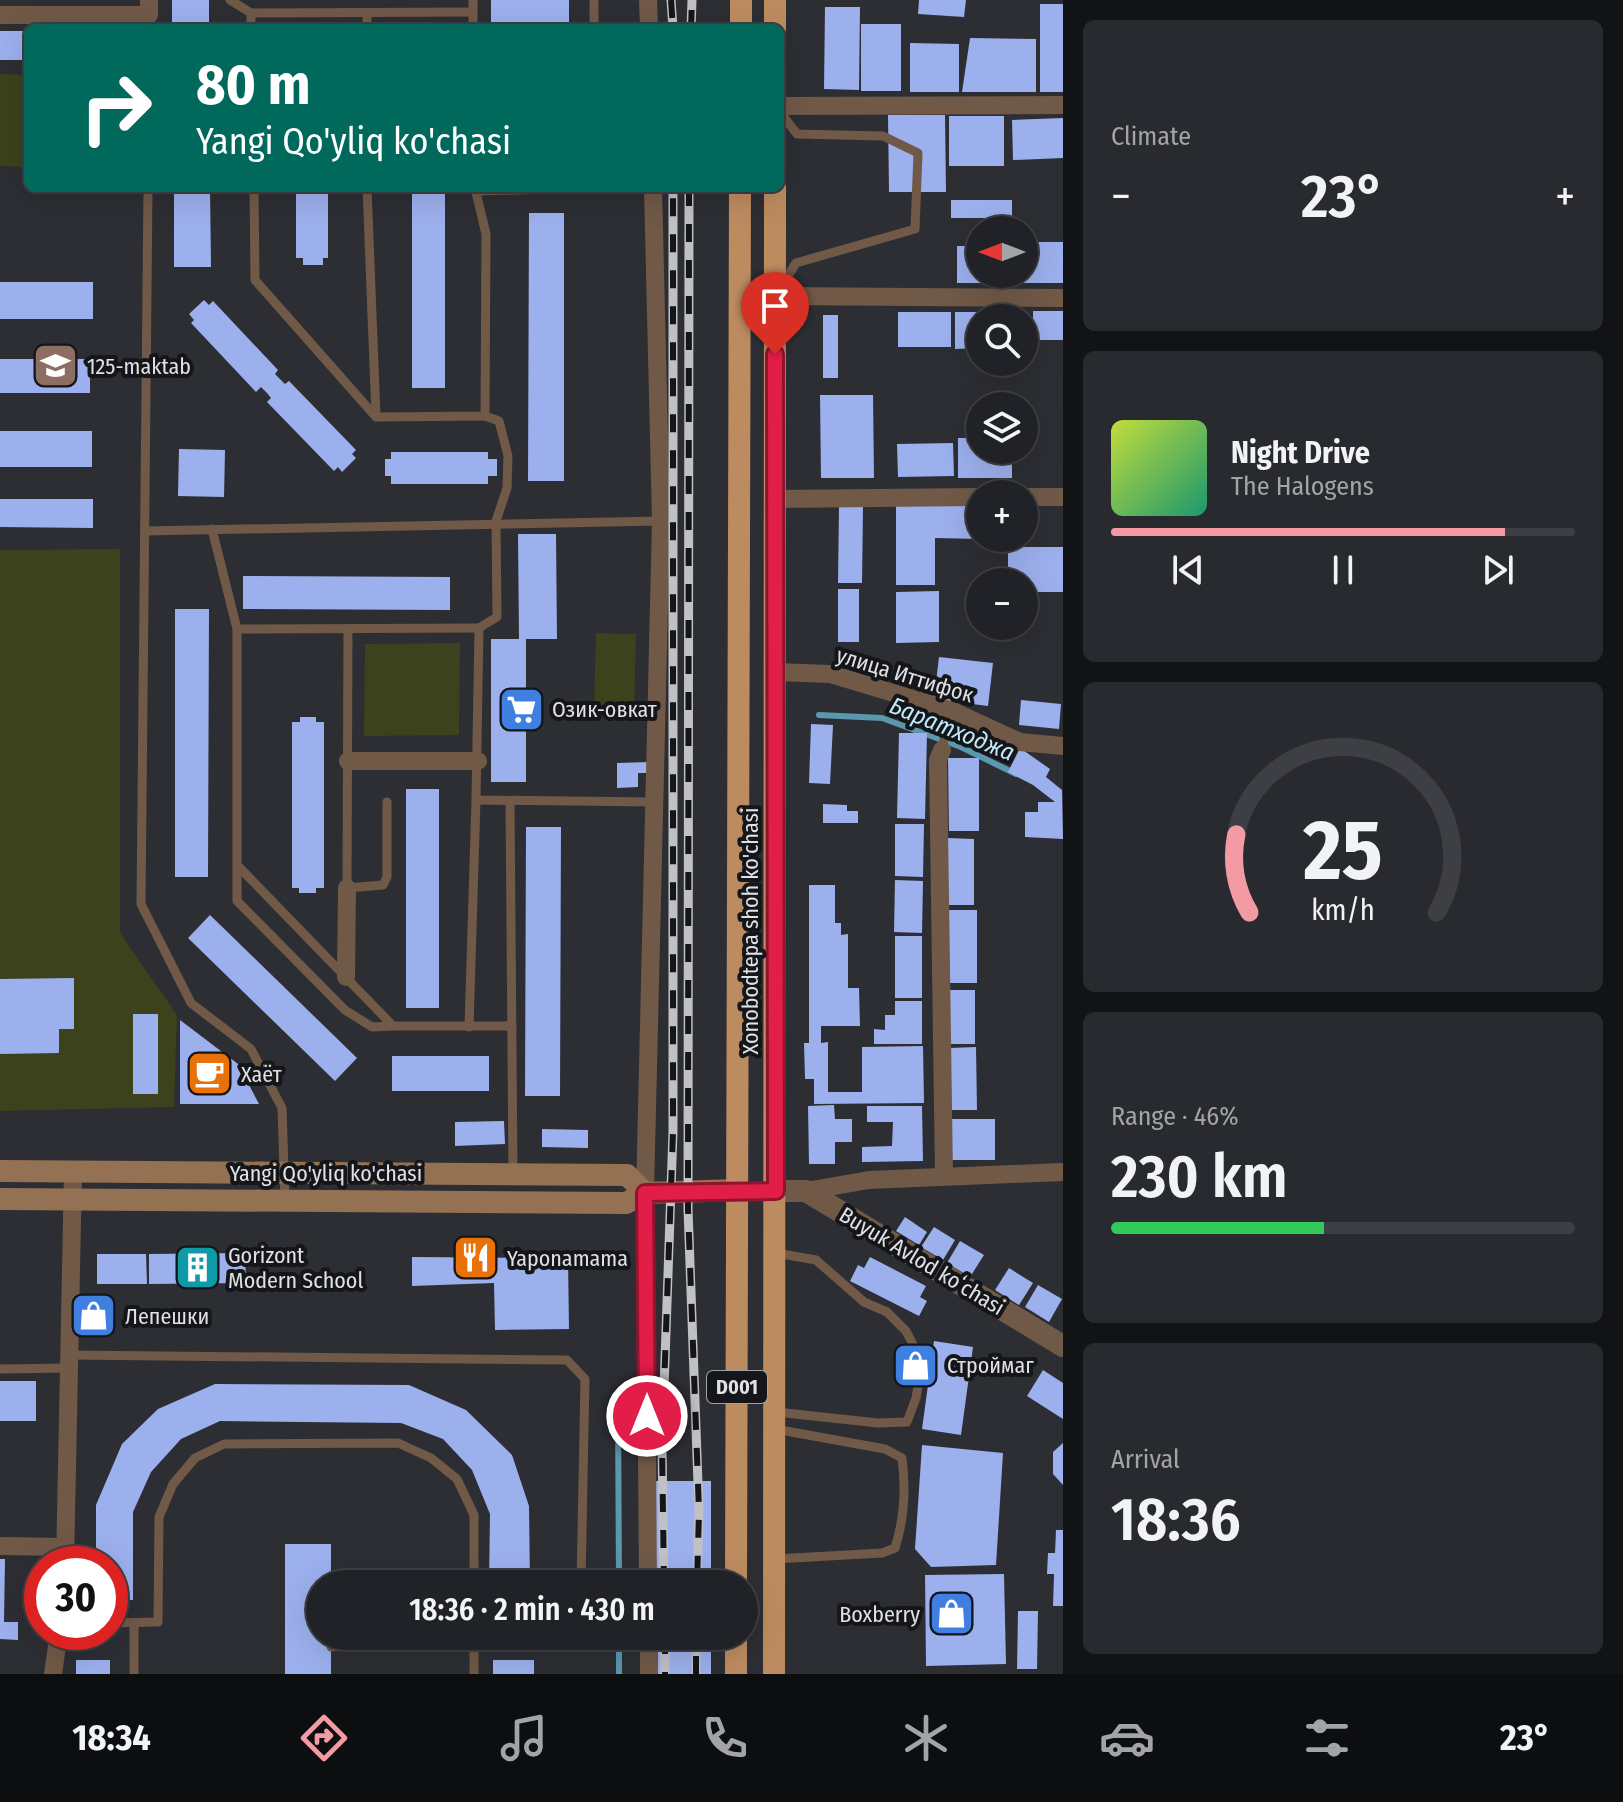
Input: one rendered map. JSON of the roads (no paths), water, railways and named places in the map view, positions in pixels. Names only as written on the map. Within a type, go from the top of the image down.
[{"type":"highway","points":[[741,0],[741,24]]},
{"type":"highway","points":[[775,0],[775,24]]},
{"type":"highway","name":"Xonobodtepa shoh ko'chasi","points":[[736,1570],[740,192]]},
{"type":"highway","name":"Xonobodtepa shoh ko'chasi","points":[[774,1674],[775,192]]},
{"type":"highway","points":[[737,1190],[776,1191]]},
{"type":"highway","points":[[736,1650],[736,1674]]},
{"type":"main road","name":"Yangi Qo'yliq ko'chasi","points":[[0,1171],[627,1175],[645,1193]]},
{"type":"main road","name":"Yangi Qo'yliq ko'chasi","points":[[0,1199],[626,1203],[645,1193],[737,1190]]},
{"type":"street","points":[[648,0],[649,24]]},
{"type":"street","points":[[0,15],[149,14]]},
{"type":"street","points":[[784,106],[1063,105]]},
{"type":"street","points":[[648,1570],[645,1193],[661,521],[653,192]]},
{"type":"street","points":[[775,296],[1063,298]]},
{"type":"street","points":[[776,499],[966,497]]},
{"type":"street","points":[[1038,497],[1063,497]]},
{"type":"street","name":"улица Иттифок","points":[[776,672],[830,674],[950,710],[1020,742],[1063,746]]},
{"type":"street","points":[[944,742],[938,760],[944,1176]]},
{"type":"street","points":[[348,761],[478,761]]},
{"type":"street","points":[[346,977],[347,888]]},
{"type":"street","points":[[66,1546],[73,1172]]},
{"type":"street","points":[[776,1191],[806,1191],[869,1180],[1063,1172]]},
{"type":"street","name":"Buyuk Avlod koʻchasi","points":[[806,1191],[1063,1346]]},
{"type":"street","points":[[0,1546],[24,1549]]},
{"type":"street","points":[[53,1674],[56,1650]]},
{"type":"street","points":[[649,1650],[649,1674]]},
{"type":"lane","points":[[230,0],[251,13],[473,12]]},
{"type":"lane","points":[[473,0],[473,24]]},
{"type":"lane","points":[[594,0],[594,24]]},
{"type":"lane","points":[[251,13],[251,24]]},
{"type":"lane","points":[[367,13],[367,24]]},
{"type":"lane","points":[[775,296],[796,263],[915,229],[918,153],[883,136],[797,134],[784,117]]},
{"type":"lane","points":[[148,192],[141,904],[191,1003],[251,1049],[282,1108],[285,1201]]},
{"type":"lane","points":[[237,629],[479,628],[497,617],[496,521],[507,488],[507,445],[499,421],[485,416],[376,417],[255,280],[254,192]]},
{"type":"lane","points":[[367,192],[376,417]]},
{"type":"lane","points":[[476,192],[486,234],[485,416]]},
{"type":"lane","points":[[145,531],[496,521],[661,521]]},
{"type":"lane","points":[[212,529],[237,629],[237,901],[345,1010],[372,1027],[512,1026]]},
{"type":"lane","points":[[469,1027],[479,628]]},
{"type":"lane","points":[[348,629],[347,888],[383,885],[387,877],[387,802]]},
{"type":"lane","points":[[944,742],[950,710]]},
{"type":"lane","points":[[476,800],[654,802]]},
{"type":"lane","points":[[510,801],[513,1174]]},
{"type":"lane","points":[[238,866],[393,1026]]},
{"type":"lane","points":[[775,1420],[907,1422],[916,1398],[922,1362],[906,1331],[887,1312],[864,1302],[816,1260],[776,1253]]},
{"type":"lane","points":[[0,1369],[69,1362],[567,1360],[585,1379],[581,1570]]},
{"type":"lane","points":[[775,1420],[885,1449],[902,1458],[905,1483],[903,1522],[895,1548],[882,1553],[775,1559]]},
{"type":"lane","points":[[128,1624],[158,1622],[159,1517],[173,1484],[195,1458],[224,1444],[398,1443],[431,1458],[457,1479],[474,1515],[474,1570]]},
{"type":"lane","points":[[134,1624],[134,1674]]},
{"type":"lane","points":[[474,1650],[474,1674]]},
{"type":"waterway","name":"Баратходжа","points":[[819,715],[882,718],[961,747],[1016,774]]},
{"type":"waterway","name":"Баратходжа","points":[[618,1405],[619,1570]]},
{"type":"waterway","name":"Баратходжа","points":[[619,1650],[619,1674]]},
{"type":"railway","points":[[671,0],[673,24]]},
{"type":"railway","points":[[691,24],[692,0]]},
{"type":"railway","points":[[664,1570],[662,1445],[673,1132],[673,192]]},
{"type":"railway","points":[[689,192],[688,1209],[699,1511],[697,1570]]},
{"type":"railway","points":[[665,1650],[665,1674]]},
{"type":"railway","points":[[696,1650],[696,1674]]},
{"type":"place","name":"125-maktab","points":[[56,366]]},
{"type":"place","name":"Озик-овкат","points":[[521,709]]},
{"type":"place","name":"Хаёт","points":[[210,1074]]},
{"type":"place","name":"Yaponamama","points":[[476,1258]]},
{"type":"place","name":"Gorizont Modern School","points":[[197,1268]]},
{"type":"place","name":"Лепешки","points":[[94,1316]]},
{"type":"place","name":"Строймаг","points":[[916,1365]]},
{"type":"place","name":"Boxberry","points":[[951,1614]]}]
